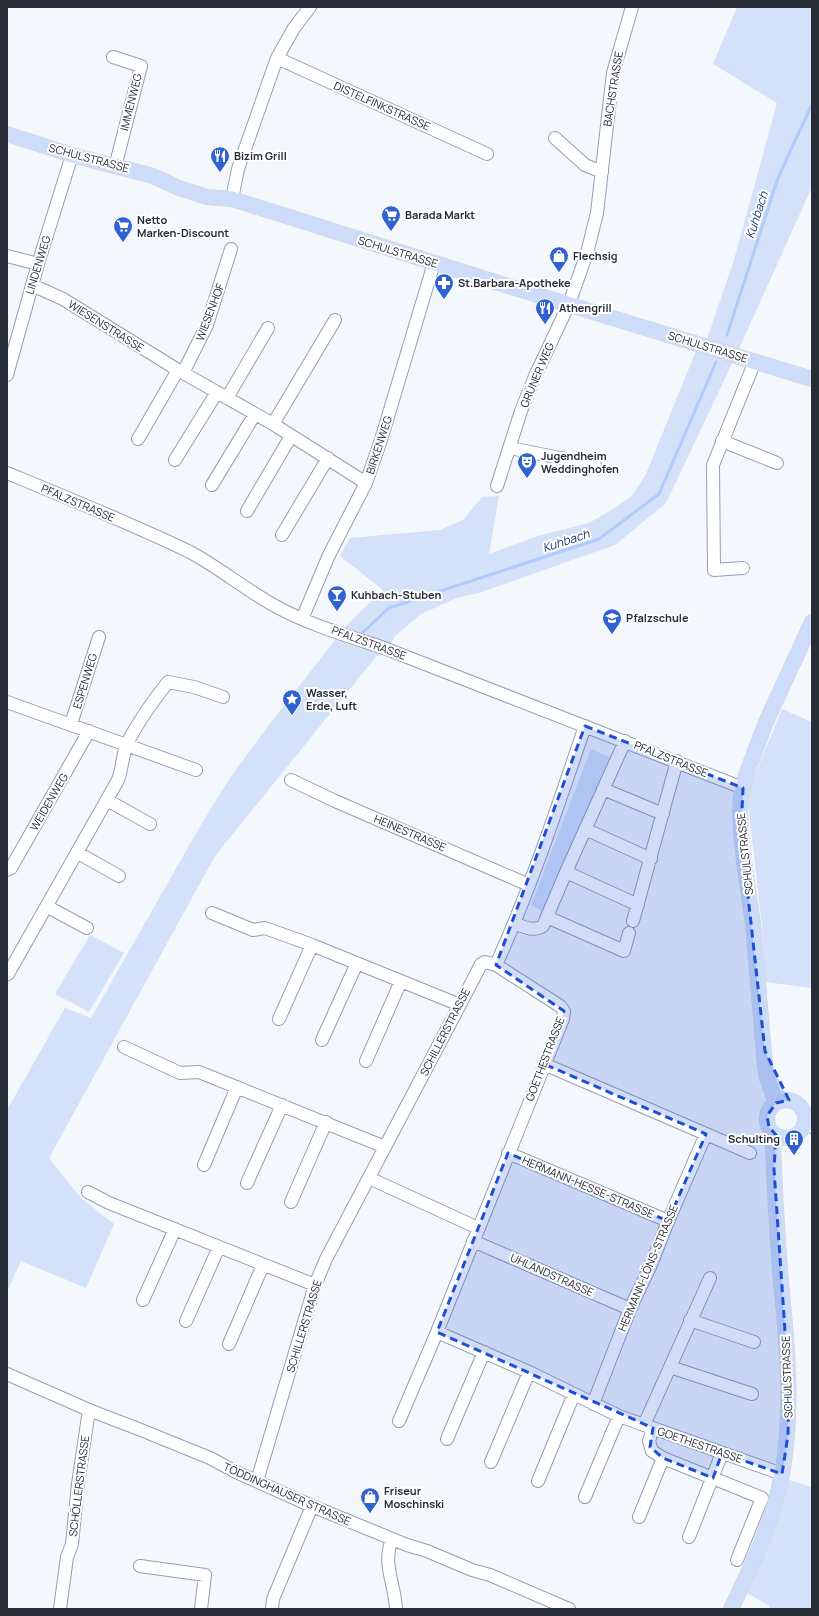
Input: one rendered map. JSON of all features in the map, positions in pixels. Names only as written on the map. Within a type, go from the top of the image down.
[{"type":"main road","name":"SCHULSTRASSE","points":[[7,134],[72,155],[153,176],[179,188],[207,197],[232,200],[812,379]]},
{"type":"main road","name":"SCHULSTRASSE","points":[[782,1101],[776,1077],[765,1051],[753,924],[742,839],[740,811],[743,788],[751,761],[766,722],[812,622]]},
{"type":"main road","points":[[782,1101],[795,1102],[803,1112],[808,1126],[790,1137],[776,1135],[769,1127],[767,1116],[768,1111],[782,1101]]},
{"type":"main road","name":"SCHULSTRASSE","points":[[731,1609],[761,1544],[775,1504],[782,1474],[788,1435],[789,1390],[773,1144],[776,1135]]},
{"type":"street","points":[[232,200],[238,169],[277,58],[294,28],[310,7]]},
{"type":"street","name":"BACHSTRASSE","points":[[570,304],[587,253],[596,213],[613,73],[632,7]]},
{"type":"street","name":"IMMENWEG","points":[[113,57],[141,66],[115,167]]},
{"type":"street","name":"DISTELFINKSTRASSE","points":[[277,58],[487,154]]},
{"type":"street","points":[[555,138],[585,165],[602,172]]},
{"type":"street","name":"LINDENWEG","points":[[7,375],[38,264],[72,155]]},
{"type":"street","name":"WIESENHOF","points":[[181,371],[207,324],[231,249]]},
{"type":"street","points":[[7,256],[38,264]]},
{"type":"street","name":"BIRKENWEG","points":[[302,619],[328,556],[366,482],[383,433],[434,263]]},
{"type":"street","name":"WIESENSTRASSE","points":[[32,285],[63,299],[181,371],[273,424],[366,482]]},
{"type":"street","name":"GRÜNER WEG","points":[[497,486],[534,376],[570,304]]},
{"type":"street","points":[[273,424],[334,320]]},
{"type":"street","points":[[175,460],[268,328]]},
{"type":"street","points":[[743,568],[714,570],[713,465],[755,361]]},
{"type":"street","points":[[138,439],[181,371]]},
{"type":"street","points":[[212,485],[255,414]]},
{"type":"street","points":[[247,511],[291,436]]},
{"type":"street","points":[[722,441],[777,463]]},
{"type":"street","points":[[510,448],[595,465]]},
{"type":"street","points":[[282,535],[328,458]]},
{"type":"street","name":"PFALZSTRASSE","points":[[7,472],[90,507],[191,553],[277,607],[302,619],[384,648],[743,788]]},
{"type":"street","name":"ESPENWEG","points":[[71,724],[99,637]]},
{"type":"street","points":[[7,974],[48,907],[118,780],[123,767],[126,745],[151,702],[168,682],[194,687],[223,697]]},
{"type":"street","points":[[7,702],[196,770]]},
{"type":"street","points":[[496,964],[529,885],[585,726]]},
{"type":"street","name":"WEIDENWEG","points":[[7,870],[11,868],[89,731]]},
{"type":"street","points":[[514,923],[537,930],[543,926],[625,741]]},
{"type":"street","points":[[633,921],[677,761]]},
{"type":"street","name":"HEINESTRASSE","points":[[291,780],[335,801],[529,885]]},
{"type":"street","points":[[603,790],[663,814]]},
{"type":"street","points":[[107,800],[150,824]]},
{"type":"street","points":[[585,830],[650,859]]},
{"type":"street","points":[[78,853],[119,876]]},
{"type":"street","points":[[566,872],[638,905]]},
{"type":"street","points":[[48,907],[87,928]]},
{"type":"street","points":[[212,913],[252,930],[265,928],[312,945],[460,1005]]},
{"type":"street","points":[[547,917],[624,951],[629,933]]},
{"type":"street","points":[[279,1019],[312,945]]},
{"type":"street","name":"SCHILLERSTRASSE","points":[[257,1481],[315,1285],[336,1240],[481,964],[489,962],[496,964]]},
{"type":"street","points":[[322,1040],[357,963]]},
{"type":"street","name":"GOETHESTRASSE","points":[[399,1421],[437,1332],[563,1019],[564,1011],[560,1006],[496,964]]},
{"type":"street","points":[[366,1061],[401,981]]},
{"type":"street","points":[[124,1048],[180,1073],[199,1072],[386,1147]]},
{"type":"street","points":[[544,1064],[750,1153]]},
{"type":"street","points":[[204,1165],[237,1087]]},
{"type":"street","points":[[247,1183],[282,1105]]},
{"type":"street","points":[[292,1202],[326,1122]]},
{"type":"street","name":"HERMANN-LÖNS-STRASSE","points":[[593,1404],[630,1309],[650,1268],[668,1220],[706,1134]]},
{"type":"street","name":"HERMANN-HESSE-STRASSE","points":[[508,1153],[668,1220]]},
{"type":"street","points":[[369,1178],[478,1228]]},
{"type":"street","points":[[88,1192],[109,1203],[315,1285]]},
{"type":"street","points":[[143,1300],[175,1229]]},
{"type":"street","name":"UHLANDSTRASSE","points":[[473,1241],[630,1309]]},
{"type":"street","points":[[186,1321],[218,1247]]},
{"type":"street","points":[[229,1344],[263,1265]]},
{"type":"street","points":[[710,1278],[670,1367],[648,1427],[649,1441],[652,1451],[663,1458],[762,1498],[737,1560]]},
{"type":"street","points":[[690,1320],[754,1342]]},
{"type":"street","name":"GOETHESTRASSE","points":[[437,1332],[529,1372],[619,1416],[782,1474]]},
{"type":"street","points":[[447,1439],[484,1352]]},
{"type":"street","points":[[670,1367],[752,1394]]},
{"type":"street","points":[[492,1462],[529,1372]]},
{"type":"street","name":"TÖDDINGHAUSER STRASSE","points":[[7,1374],[89,1410],[203,1456],[312,1506],[392,1539],[427,1551],[472,1570],[490,1575],[569,1609]]},
{"type":"street","points":[[538,1481],[574,1394]]},
{"type":"street","name":"SCHÖLLERSTRASSE","points":[[60,1609],[67,1557],[72,1544],[89,1410]]},
{"type":"street","points":[[585,1497],[619,1416]]},
{"type":"street","points":[[689,1537],[722,1452]]},
{"type":"street","points":[[639,1517],[663,1458]]},
{"type":"street","points":[[272,1609],[273,1599],[312,1506]]},
{"type":"street","points":[[392,1539],[387,1559],[396,1609]]},
{"type":"street","points":[[140,1566],[205,1575],[201,1609]]},
{"type":"highlighted area","points":[[585,726],[743,788],[741,832],[765,1051],[789,1100],[776,1103],[767,1116],[769,1127],[776,1135],[774,1169],[789,1390],[788,1435],[782,1474],[722,1453],[713,1478],[663,1458],[650,1447],[653,1428],[437,1332],[508,1153],[668,1221],[706,1134],[544,1064],[564,1011],[496,965]]},
{"type":"shaded area","points":[[737,7],[812,7],[812,187],[737,353],[666,503],[615,545],[479,593],[457,598],[421,614],[394,637],[391,645],[375,658],[215,856],[49,1158],[80,1197],[114,1224],[86,1288],[21,1261],[7,1292],[7,1110],[65,1008],[91,1018],[199,828],[230,778],[268,726],[346,626],[383,590],[340,556],[350,538],[440,530],[463,520],[482,497],[499,496],[489,554],[538,536],[589,523],[632,496],[646,474],[700,341],[706,342],[734,260],[777,103],[713,64]]},
{"type":"shaded area","points":[[782,709],[812,722],[812,988],[765,982],[762,927],[747,794]]},
{"type":"shaded area","points":[[591,749],[612,758],[545,913],[531,905]]},
{"type":"shaded area","points":[[90,935],[124,953],[89,1012],[55,994]]},
{"type":"shaded area","points":[[789,1480],[812,1487],[812,1609],[769,1609],[769,1606],[747,1593],[771,1537]]},
{"type":"waterway","name":"Kuhbach","points":[[727,335],[778,178],[812,104]]},
{"type":"waterway","name":"Kuhbach","points":[[362,633],[389,608],[599,539],[659,494],[716,362]]},
{"type":"place","name":"Bizim Grill","points":[[220,173]]},
{"type":"place","name":"Barada Markt","points":[[391,232]]},
{"type":"place","name":"Netto Marken-Discount","points":[[123,243]]},
{"type":"place","name":"Flechsig","points":[[559,273]]},
{"type":"place","name":"St.Barbara-Apotheke","points":[[444,300]]},
{"type":"place","name":"Athengrill","points":[[545,325]]},
{"type":"place","name":"Jugendheim Weddinghofen","points":[[527,479]]},
{"type":"place","name":"Kuhbach-Stuben","points":[[337,612]]},
{"type":"place","name":"Pfalzschule","points":[[612,635]]},
{"type":"place","name":"Wasser, Erde, Luft","points":[[292,716]]},
{"type":"place","name":"Schulting","points":[[794,1156]]},
{"type":"place","name":"Friseur Moschinski","points":[[370,1514]]}]
